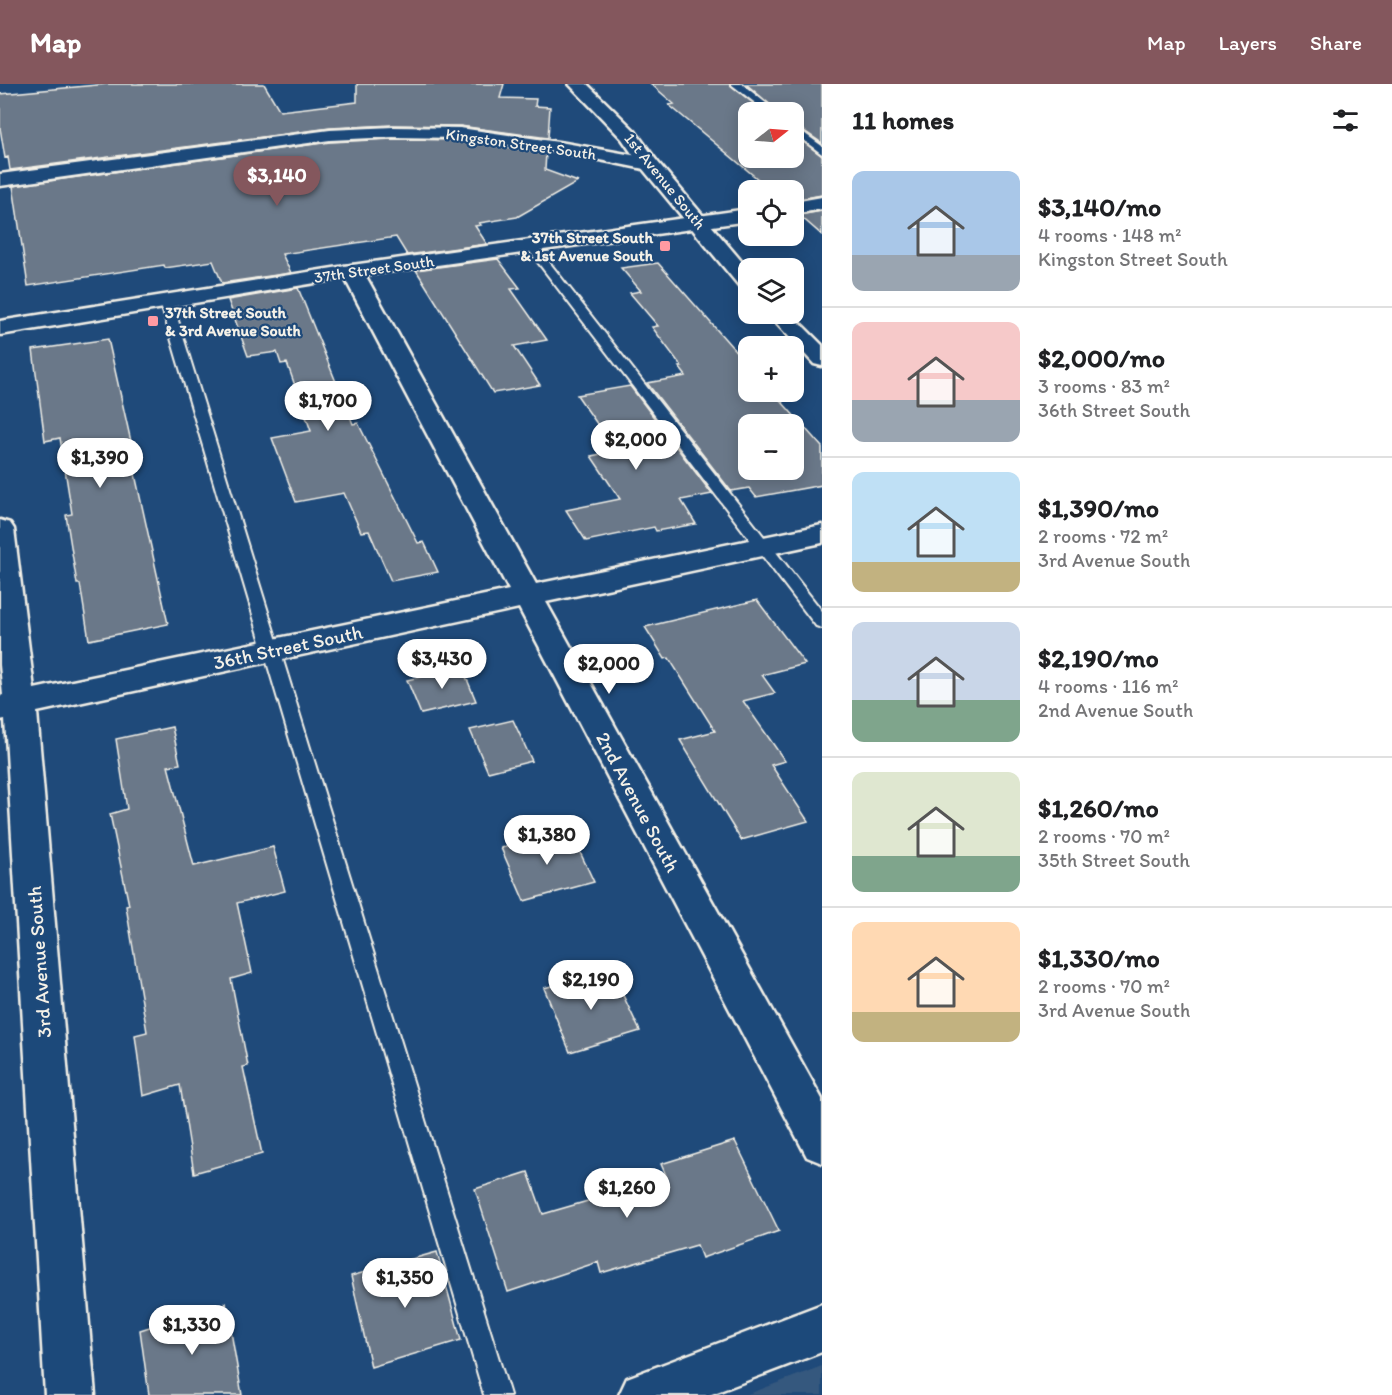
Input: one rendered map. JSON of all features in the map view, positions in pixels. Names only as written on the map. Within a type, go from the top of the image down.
[{"type":"street","name":"1st Avenue South","points":[[577,84],[629,135],[649,164],[738,270]]},
{"type":"street","name":"Kingston Street South","points":[[0,180],[330,135],[393,132],[460,133],[565,148],[649,164]]},
{"type":"street","points":[[804,206],[822,203]]},
{"type":"street","name":"37th Street South","points":[[0,328],[352,271],[738,216]]},
{"type":"street","name":"2nd Avenue South","points":[[352,271],[822,1143]]},
{"type":"street","points":[[789,324],[822,359]]},
{"type":"street","name":"3rd Avenue South","points":[[0,529],[10,706],[70,1395]]},
{"type":"street","name":"36th Street South","points":[[10,706],[822,534]]},
{"type":"street","points":[[645,1395],[822,1328]]},
{"type":"lane","points":[[736,84],[759,102]]},
{"type":"lane","points":[[804,137],[822,151]]},
{"type":"lane","points":[[531,246],[822,622]]},
{"type":"lane","points":[[166,302],[497,1395]]},
{"type":"shaded area","points":[[822,1366],[822,1395],[746,1395]]},
{"type":"building","points":[[108,84],[264,84],[280,111],[357,102],[357,84],[504,84],[500,98],[536,99],[535,106],[550,107],[548,138],[460,126],[393,125],[330,128],[10,170],[8,157],[5,158],[0,128],[0,94]]},
{"type":"building","points":[[651,84],[729,84],[752,102],[738,102],[738,162],[669,105],[674,104]]},
{"type":"building","points":[[746,84],[822,84],[822,143],[804,131],[804,102],[767,102]]},
{"type":"building","points":[[393,139],[460,140],[546,153],[545,170],[578,182],[517,217],[479,223],[481,225],[475,226],[487,244],[407,255],[396,237],[282,254],[291,273],[222,283],[213,261],[165,268],[164,265],[28,286],[13,186],[330,142]]},
{"type":"building","points":[[804,142],[822,156],[822,195],[804,198],[804,180],[759,180],[745,168],[804,168]]},
{"type":"building","points":[[822,211],[822,235],[804,219],[804,214]]},
{"type":"building","points":[[498,259],[520,288],[511,289],[547,340],[514,346],[540,385],[493,393],[416,270]]},
{"type":"building","points":[[658,263],[738,354],[738,402],[782,402],[793,414],[738,414],[738,480],[804,480],[804,427],[822,447],[822,485],[756,497],[749,488],[731,491],[647,383],[686,376],[679,367],[682,367],[652,327],[658,326],[630,293],[641,291],[621,268]]},
{"type":"building","points":[[298,288],[353,424],[358,423],[418,543],[424,542],[438,572],[391,581],[369,531],[361,532],[344,493],[296,502],[272,438],[311,431],[287,363],[281,364],[277,352],[248,356],[228,300]]},
{"type":"building","points":[[108,339],[168,624],[89,640],[66,515],[72,514],[60,438],[45,441],[33,350]]},
{"type":"building","points":[[630,386],[712,494],[681,500],[696,524],[656,531],[654,527],[586,541],[566,510],[620,499],[591,456],[616,451],[577,395]]},
{"type":"building","points":[[757,600],[805,664],[762,675],[775,693],[743,701],[785,761],[771,765],[808,821],[741,840],[680,740],[715,731],[669,658],[665,659],[645,627]]},
{"type":"building","points":[[462,667],[476,701],[421,714],[407,680]]},
{"type":"building","points":[[513,720],[532,761],[488,772],[470,730]]},
{"type":"building","points":[[172,727],[180,764],[168,766],[194,866],[273,847],[285,891],[237,903],[252,973],[231,979],[248,1066],[243,1067],[262,1154],[194,1173],[180,1085],[143,1096],[135,1035],[147,1032],[126,906],[129,905],[110,814],[127,809],[116,739]]},
{"type":"building","points":[[570,831],[594,882],[524,901],[501,848]]},
{"type":"building","points":[[611,970],[640,1031],[570,1052],[544,988]]},
{"type":"building","points":[[735,1141],[779,1231],[702,1258],[697,1245],[601,1273],[598,1262],[508,1292],[475,1189],[528,1172],[543,1214],[667,1178],[661,1164]]},
{"type":"building","points":[[437,1252],[461,1340],[371,1367],[351,1276]]},
{"type":"building","points":[[226,1303],[242,1395],[149,1395],[140,1330]]},
{"type":"place","name":"37th Street South & 1st Avenue South","points":[[665,246]]},
{"type":"place","name":"37th Street South & 3rd Avenue South","points":[[153,321]]}]
